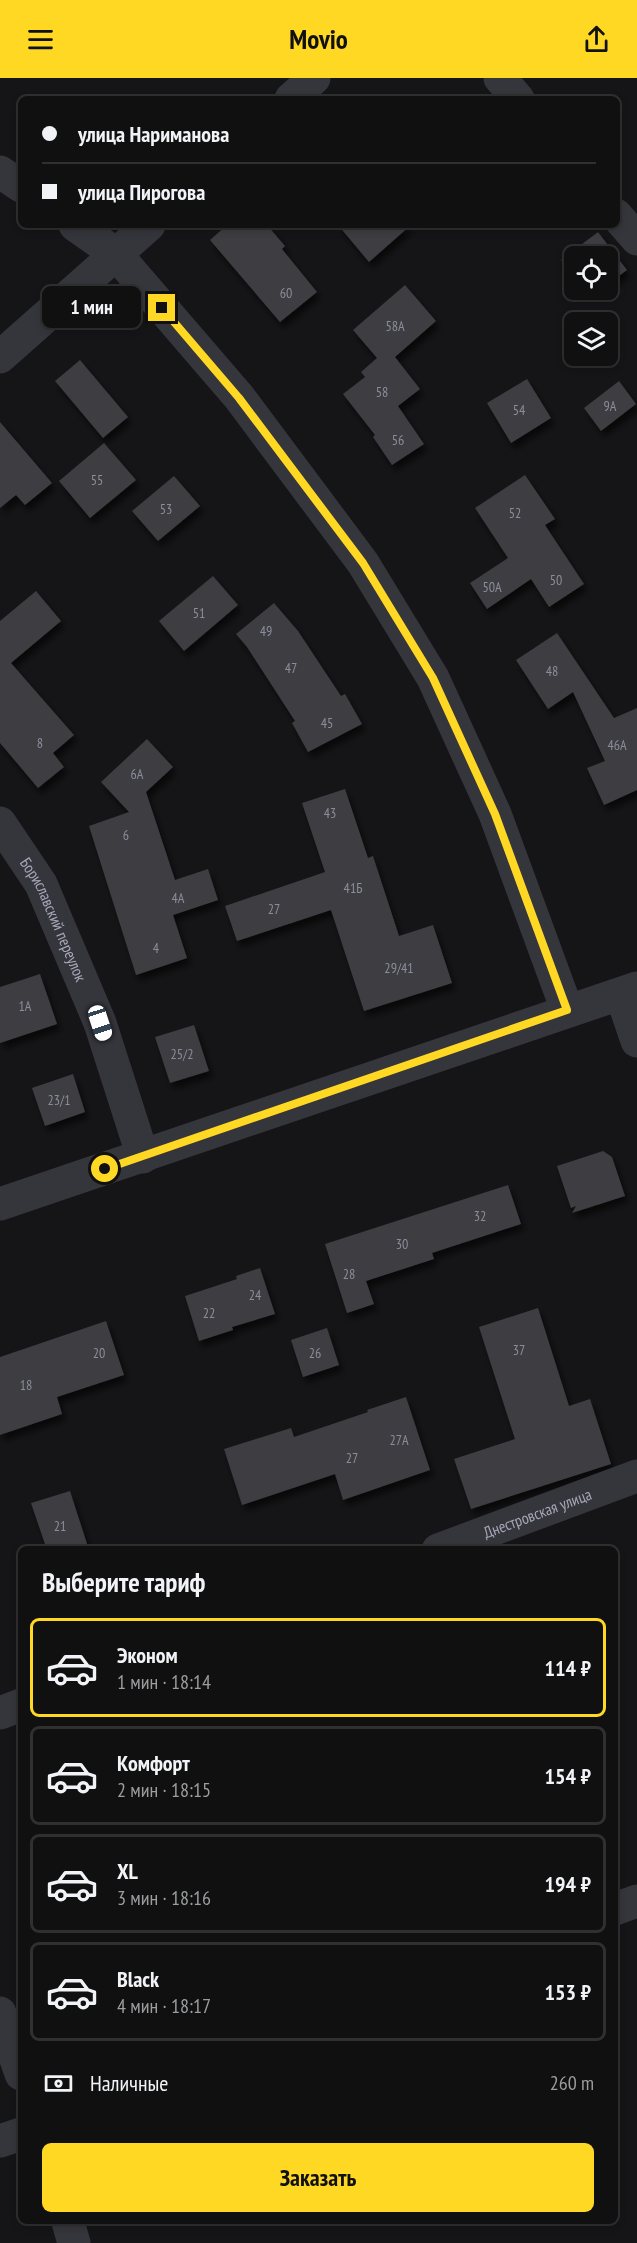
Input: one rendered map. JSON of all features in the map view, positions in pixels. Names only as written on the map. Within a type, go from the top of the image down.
[{"type":"street","points":[[294,96],[314,78]]},
{"type":"street","points":[[500,78],[515,96]]},
{"type":"street","points":[[0,171],[18,184]]},
{"type":"street","points":[[620,220],[637,239]]},
{"type":"street","points":[[79,228],[116,254],[246,407],[363,563],[433,678],[495,814],[567,1010]]},
{"type":"street","points":[[0,357],[146,228]]},
{"type":"street","name":"Бориславский переулок","points":[[0,823],[41,884],[100,1023],[143,1157]]},
{"type":"street","points":[[0,1204],[143,1157],[567,1010],[629,991],[637,1041]]},
{"type":"street","name":"Днестровская улица","points":[[449,1546],[637,1476]]},
{"type":"street","points":[[0,1713],[18,1706]]},
{"type":"street","points":[[618,1908],[637,1901]]},
{"type":"street","points":[[0,2013],[18,2065]]},
{"type":"street","points":[[0,2141],[18,2135]]},
{"type":"street","points":[[69,2224],[74,2243]]},
{"type":"building","points":[[224,228],[270,228],[285,246],[282,249],[317,292],[280,322],[210,240]]},
{"type":"building","points":[[341,228],[408,228],[369,262]]},
{"type":"building","points":[[598,232],[609,246],[580,246]]},
{"type":"building","points":[[618,258],[627,270],[618,277]]},
{"type":"building","points":[[405,285],[436,321],[395,357],[420,389],[398,406],[424,444],[392,465],[373,437],[375,435],[343,394],[365,377],[361,372],[377,358],[353,330]]},
{"type":"building","points":[[80,360],[128,417],[103,438],[55,381]]},
{"type":"building","points":[[527,379],[551,418],[511,443],[487,403]]},
{"type":"building","points":[[619,381],[636,404],[601,431],[584,408]]},
{"type":"building","points":[[0,422],[52,483],[25,505],[16,495],[0,508]]},
{"type":"building","points":[[104,443],[136,480],[90,518],[59,481]]},
{"type":"building","points":[[525,475],[555,519],[545,525],[584,584],[549,607],[531,579],[487,609],[470,583],[508,558],[475,508]]},
{"type":"building","points":[[174,476],[200,506],[158,541],[132,511]]},
{"type":"building","points":[[213,576],[238,605],[184,651],[159,621]]},
{"type":"building","points":[[36,591],[61,621],[11,663],[74,735],[53,753],[64,767],[38,788],[0,743],[0,621]]},
{"type":"building","points":[[274,603],[298,631],[341,696],[345,694],[362,724],[308,752],[292,723],[295,721],[247,647],[236,634]]},
{"type":"building","points":[[557,633],[614,718],[637,708],[637,790],[604,805],[587,768],[605,761],[573,692],[548,709],[516,660]]},
{"type":"building","points":[[147,739],[173,767],[146,792],[175,880],[208,869],[218,900],[173,915],[187,958],[136,975],[89,826],[129,812],[101,782]]},
{"type":"building","points":[[345,789],[368,858],[373,856],[399,936],[433,925],[452,983],[364,1011],[331,910],[237,941],[225,906],[325,872],[302,803]]},
{"type":"building","points":[[40,974],[57,1024],[0,1043],[0,987]]},
{"type":"building","points":[[194,1025],[209,1071],[170,1083],[155,1037]]},
{"type":"building","points":[[73,1074],[85,1112],[45,1126],[32,1088]]},
{"type":"building","points":[[603,1151],[612,1157],[625,1196],[572,1213],[576,1206],[571,1208],[557,1166]]},
{"type":"building","points":[[508,1185],[521,1224],[432,1253],[434,1259],[366,1281],[374,1304],[347,1313],[325,1244]]},
{"type":"building","points":[[260,1268],[275,1314],[232,1327],[233,1330],[199,1341],[185,1296],[237,1279],[236,1276]]},
{"type":"building","points":[[538,1308],[569,1406],[590,1399],[611,1464],[471,1509],[454,1459],[515,1439],[479,1327]]},
{"type":"building","points":[[106,1321],[124,1375],[57,1397],[62,1414],[0,1435],[0,1357]]},
{"type":"building","points":[[327,1328],[339,1365],[303,1377],[291,1340]]},
{"type":"building","points":[[406,1397],[430,1470],[343,1500],[335,1474],[242,1505],[224,1449],[291,1428],[294,1437]]},
{"type":"building","points":[[70,1491],[88,1546],[46,1546],[31,1503]]},
{"type":"route","points":[[105,1169],[189,1142],[567,1010],[495,814],[433,678],[363,563],[239,398],[162,308]]}]
